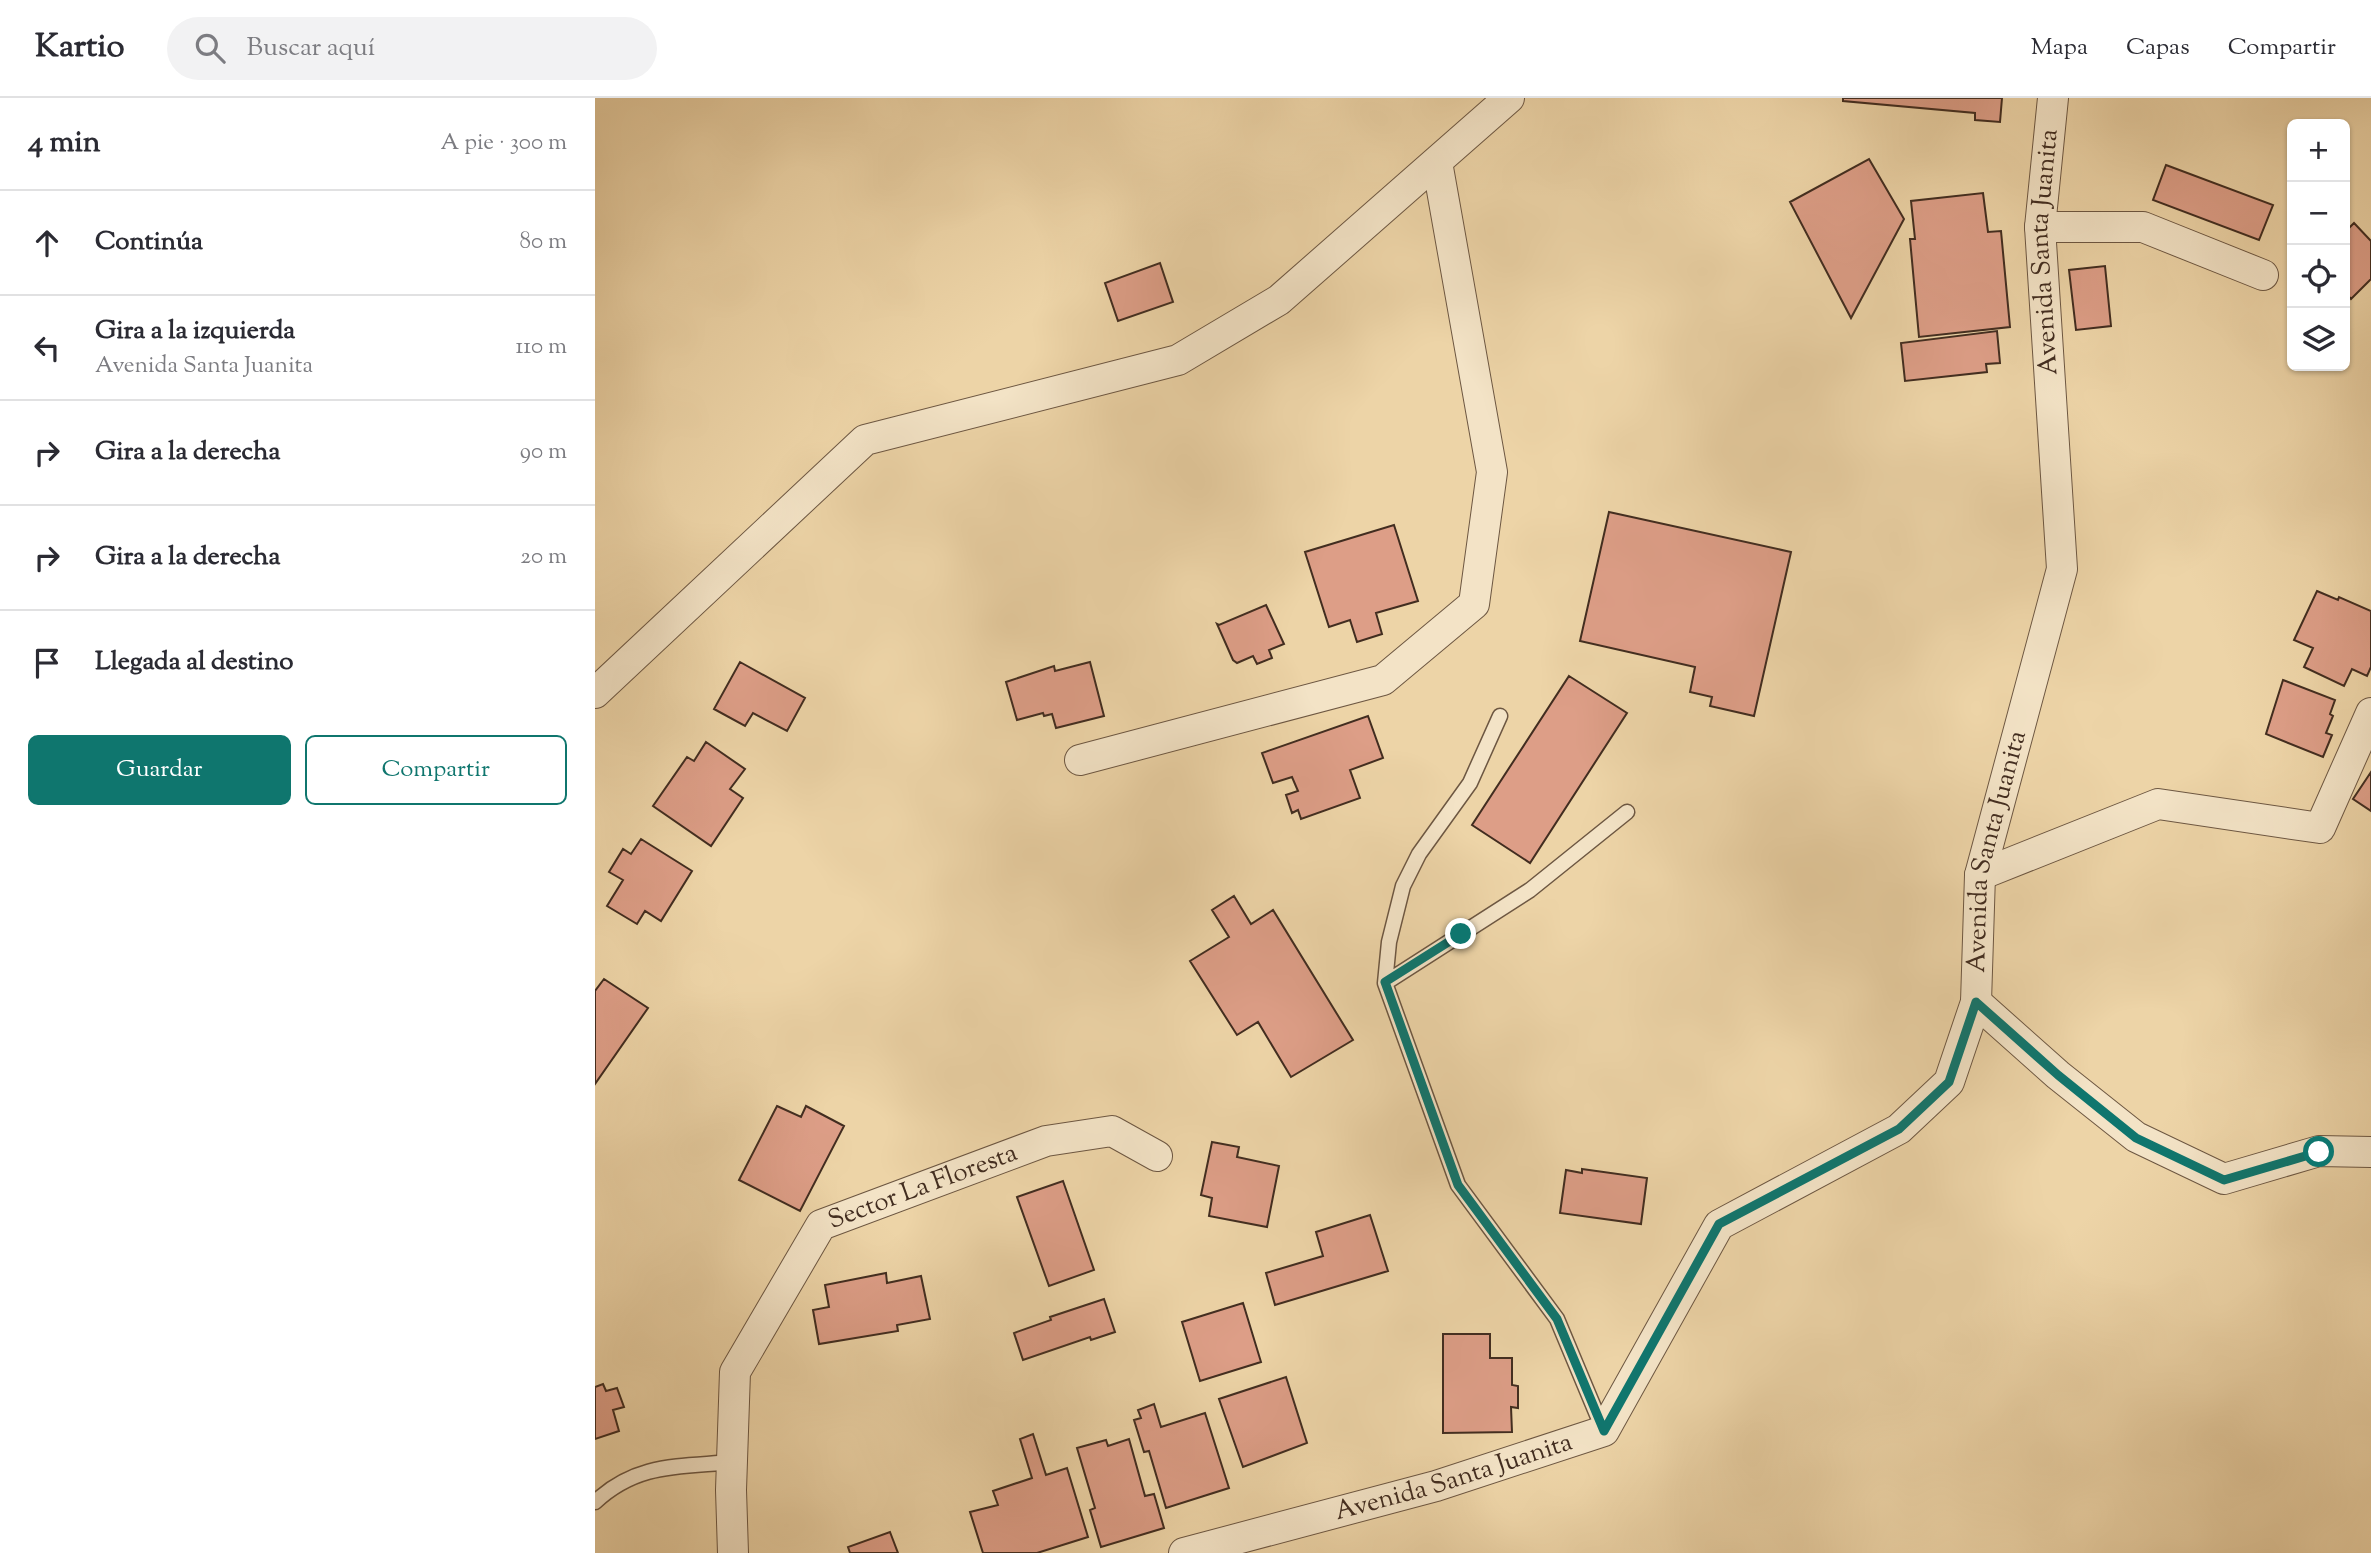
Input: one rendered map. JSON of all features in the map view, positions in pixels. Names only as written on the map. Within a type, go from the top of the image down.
[{"type":"street","points":[[595,693],[865,440],[1178,360],[1279,300],[1509,98]]},
{"type":"street","name":"Avenida Santa Juanita","points":[[1184,1553],[1436,1486],[1604,1431],[1719,1224],[1899,1129],[1949,1082],[1976,1002],[1980,875],[2062,569],[2040,227],[2053,98]]},
{"type":"street","points":[[1080,761],[1383,680],[1474,604],[1492,472],[1437,162]]},
{"type":"street","points":[[2040,227],[2143,227],[2263,275]]},
{"type":"street","points":[[1980,875],[2158,804],[2320,828],[2371,713]]},
{"type":"street","points":[[1976,1002],[2058,1075],[2136,1138],[2224,1180],[2319,1152],[2371,1152]]},
{"type":"street","name":"Sector La Floresta","points":[[733,1553],[731,1462],[735,1372],[821,1226],[1046,1140],[1112,1131],[1157,1156]]},
{"type":"lane","points":[[1500,716],[1470,783],[1419,854],[1403,886],[1389,942],[1385,982],[1458,1185],[1557,1319],[1604,1431]]},
{"type":"lane","points":[[1385,982],[1530,890],[1627,812]]},
{"type":"lane","points":[[595,1502],[613,1485],[644,1471],[731,1462]]},
{"type":"building","points":[[1843,98],[2002,98],[2000,122],[1975,120],[1975,113],[1843,101]]},
{"type":"building","points":[[1869,159],[1904,219],[1851,318],[1790,202]]},
{"type":"building","points":[[2166,165],[2273,205],[2259,240],[2153,200]]},
{"type":"building","points":[[1983,193],[1988,232],[2001,231],[2010,327],[1919,337],[1910,239],[1915,239],[1911,201]]},
{"type":"building","points":[[2354,223],[2371,241],[2371,279],[2351,299],[2350,298],[2350,227]]},
{"type":"building","points":[[1160,263],[1173,302],[1118,321],[1105,283]]},
{"type":"building","points":[[2105,266],[2111,326],[2076,330],[2069,270]]},
{"type":"building","points":[[1997,331],[2000,363],[1986,364],[1987,372],[1905,381],[1901,343]]},
{"type":"building","points":[[1609,512],[1791,552],[1754,716],[1710,706],[1712,697],[1690,692],[1695,667],[1580,641]]},
{"type":"building","points":[[1394,525],[1418,601],[1376,613],[1382,634],[1357,642],[1350,620],[1329,627],[1305,552]]},
{"type":"building","points":[[2317,591],[2371,611],[2371,667],[2367,676],[2352,669],[2344,686],[2304,667],[2313,648],[2294,640]]},
{"type":"building","points":[[1266,605],[1284,644],[1269,650],[1272,658],[1257,664],[1253,656],[1237,663],[1233,660],[1217,624]]},
{"type":"building","points":[[740,662],[805,698],[787,731],[753,713],[745,726],[714,709]]},
{"type":"building","points":[[1090,662],[1104,716],[1056,728],[1052,714],[1044,716],[1043,713],[1017,720],[1006,682],[1054,666],[1055,671]]},
{"type":"building","points":[[1569,676],[1627,713],[1530,863],[1472,825]]},
{"type":"building","points":[[2283,680],[2335,700],[2330,714],[2333,716],[2326,733],[2332,735],[2323,757],[2266,734]]},
{"type":"building","points":[[1368,716],[1383,758],[1350,770],[1360,798],[1301,819],[1298,810],[1292,813],[1286,795],[1298,791],[1292,777],[1273,783],[1262,753]]},
{"type":"building","points":[[706,742],[745,769],[730,789],[743,798],[711,846],[653,806],[687,757],[694,761]]},
{"type":"building","points":[[2371,772],[2371,811],[2353,799]]},
{"type":"building","points":[[641,839],[692,871],[661,921],[645,911],[637,924],[607,906],[623,880],[609,872],[623,849],[631,854]]},
{"type":"building","points":[[1234,896],[1251,924],[1273,910],[1353,1040],[1291,1077],[1258,1022],[1237,1035],[1190,961],[1229,937],[1212,910]]},
{"type":"building","points":[[604,979],[648,1008],[595,1084],[595,991]]},
{"type":"building","points":[[777,1106],[801,1117],[806,1106],[844,1126],[800,1211],[739,1180]]},
{"type":"building","points":[[1212,1142],[1239,1147],[1237,1157],[1279,1166],[1267,1227],[1209,1216],[1212,1198],[1201,1195]]},
{"type":"building","points":[[1582,1169],[1647,1178],[1641,1224],[1560,1213],[1566,1170],[1582,1173]]},
{"type":"building","points":[[1063,1181],[1094,1270],[1049,1286],[1017,1197]]},
{"type":"building","points":[[1370,1215],[1388,1271],[1275,1305],[1266,1273],[1323,1256],[1316,1232]]},
{"type":"building","points":[[886,1273],[887,1283],[921,1276],[930,1319],[897,1325],[898,1331],[819,1344],[813,1310],[829,1307],[825,1285]]},
{"type":"building","points":[[1104,1299],[1115,1332],[1091,1340],[1090,1337],[1023,1360],[1014,1333],[1051,1320],[1050,1317]]},
{"type":"building","points":[[1243,1303],[1261,1362],[1200,1381],[1182,1322]]},
{"type":"building","points":[[1443,1334],[1490,1334],[1490,1358],[1512,1358],[1512,1385],[1518,1386],[1518,1408],[1511,1407],[1512,1432],[1443,1433]]},
{"type":"building","points":[[1286,1377],[1307,1443],[1243,1467],[1219,1399]]},
{"type":"building","points":[[603,1384],[606,1391],[617,1388],[624,1407],[613,1410],[619,1431],[595,1439],[595,1387]]},
{"type":"building","points":[[1154,1404],[1161,1427],[1205,1413],[1229,1488],[1166,1508],[1149,1451],[1144,1452],[1134,1420],[1141,1418],[1138,1410]]},
{"type":"building","points":[[1033,1434],[1046,1475],[1067,1468],[1088,1537],[1037,1553],[983,1553],[970,1512],[998,1505],[993,1491],[1032,1478],[1020,1439]]},
{"type":"building","points":[[1129,1439],[1145,1496],[1154,1494],[1164,1528],[1101,1547],[1090,1510],[1095,1508],[1077,1448],[1106,1440],[1108,1446]]},
{"type":"building","points":[[890,1532],[898,1553],[850,1553],[848,1547]]},
{"type":"route","points":[[1461,934],[1385,982],[1458,1185],[1557,1319],[1604,1431],[1719,1224],[1899,1129],[1949,1082],[1976,1002],[2058,1075],[2136,1138],[2224,1180],[2319,1152]]}]
